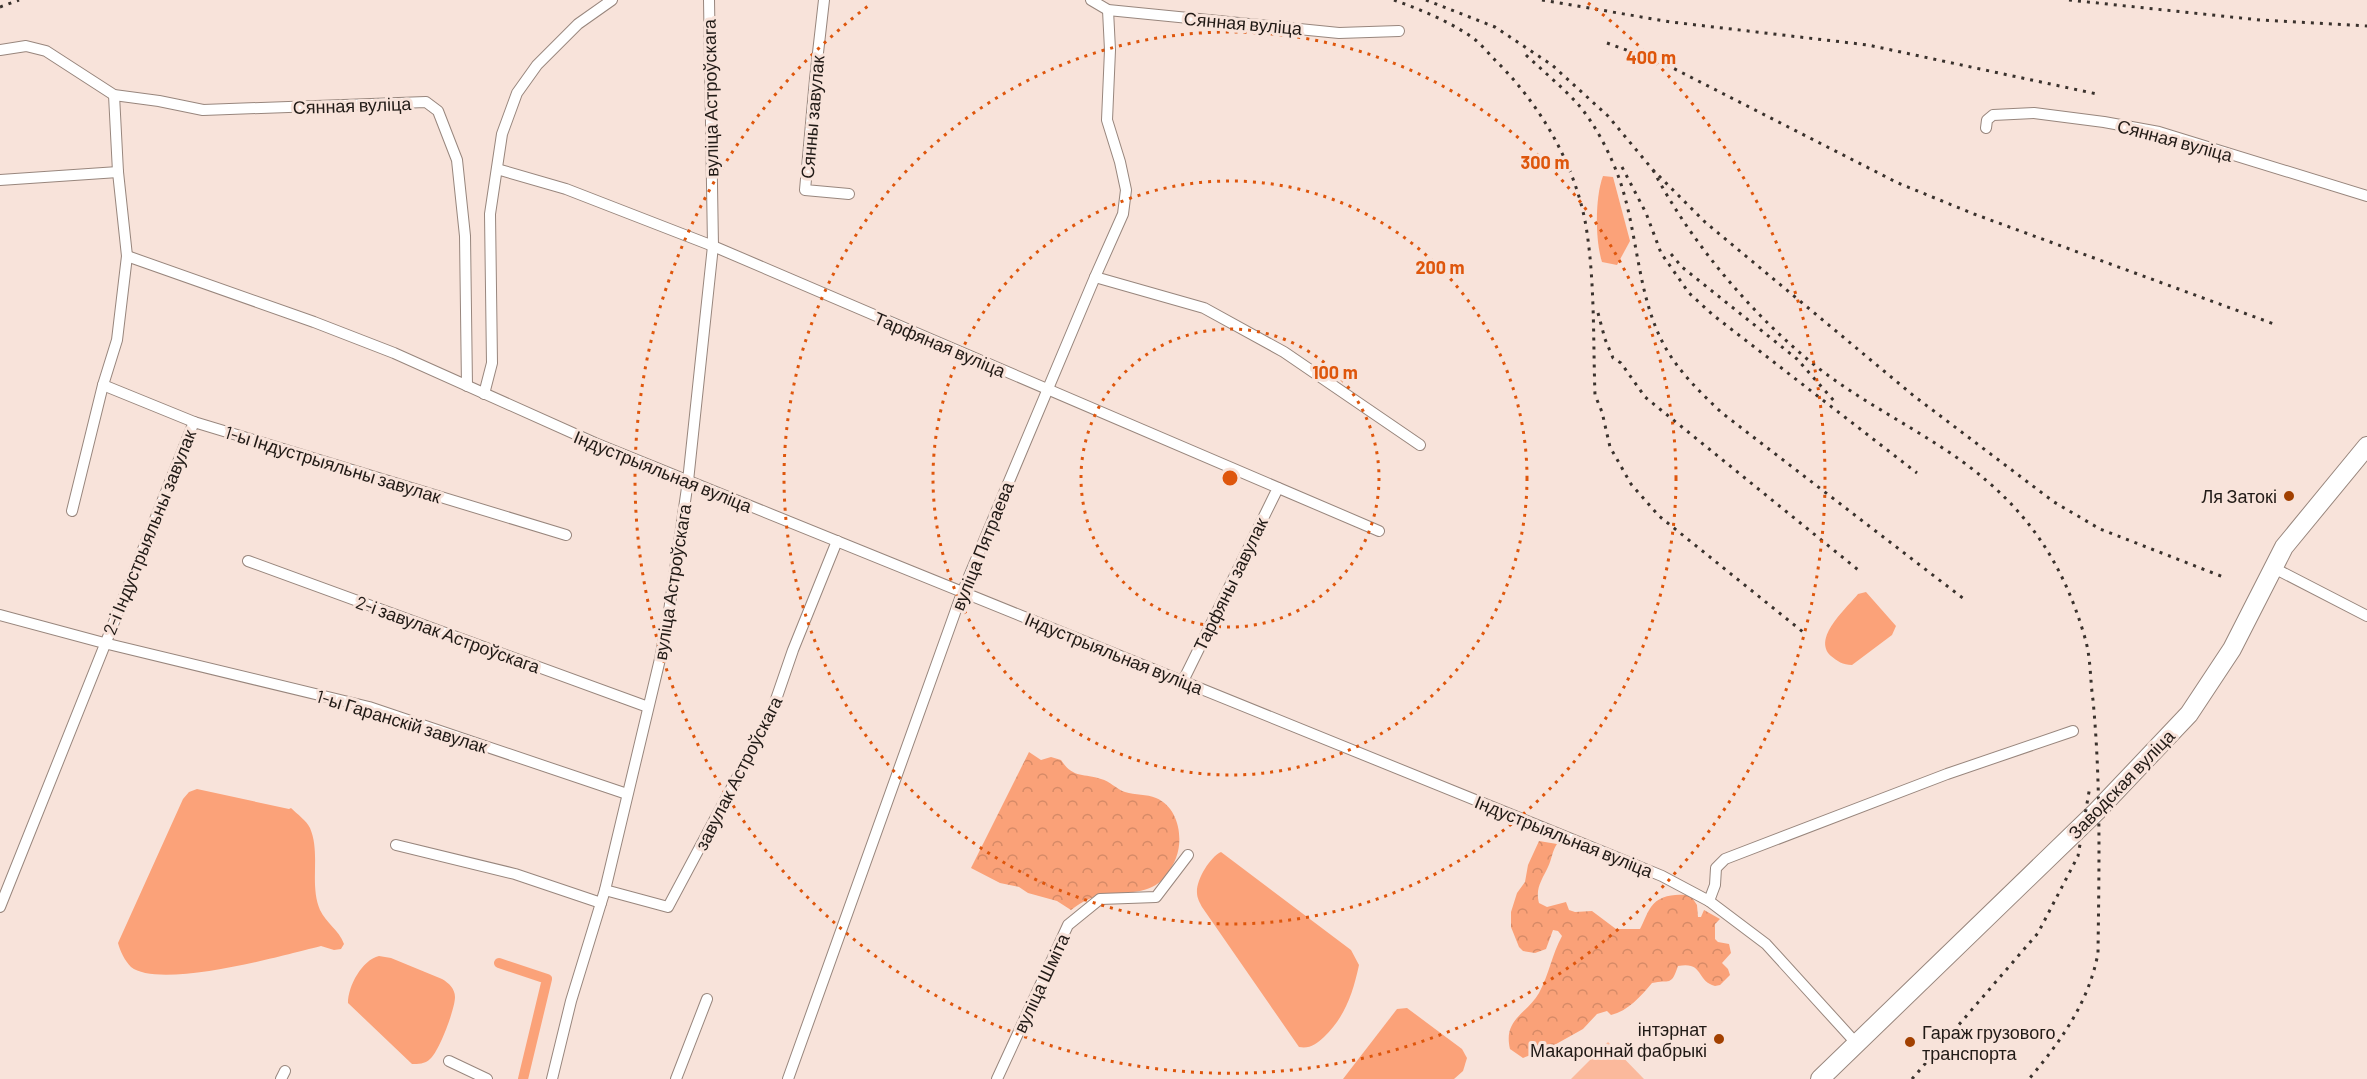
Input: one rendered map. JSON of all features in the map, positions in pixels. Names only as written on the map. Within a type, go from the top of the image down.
[{"type":"main road","name":"Заводская вуліца","points":[[1820,1079],[2103,806],[2188,714],[2232,649],[2272,567],[2306,518],[2367,446]]},
{"type":"street","points":[[484,394],[492,363],[490,214],[502,134],[517,93],[537,65],[578,24],[612,0]]},
{"type":"street","name":"вуліца Астроўскага","points":[[552,1079],[571,1001],[605,890],[648,707],[669,611],[688,481],[713,246],[709,0]]},
{"type":"street","name":"Сянны завулак","points":[[824,0],[805,190],[849,194]]},
{"type":"street","name":"Сянная вуліца","points":[[1091,0],[1108,10],[1339,33],[1399,31]]},
{"type":"street","name":"вуліца Пятраева","points":[[789,1079],[962,592],[1123,214],[1126,190],[1107,120],[1110,50],[1108,10]]},
{"type":"street","name":"Сянная вуліца","points":[[0,50],[26,45],[46,51],[114,95],[203,110],[426,102],[432,105],[438,111],[457,160],[465,236],[467,386]]},
{"type":"street","points":[[72,511],[103,385],[117,340],[127,256],[118,172],[114,95]]},
{"type":"street","name":"Сянная вуліца","points":[[1986,128],[1987,120],[1993,115],[2034,113],[2115,124],[2159,132],[2367,196]]},
{"type":"street","name":"Тарфяная вуліца","points":[[497,169],[566,189],[713,246],[1379,531]]},
{"type":"street","points":[[0,180],[118,172]]},
{"type":"street","name":"Індустрыяльная вуліца","points":[[127,256],[394,353],[595,443],[1662,876],[1722,908],[1766,944],[1856,1043]]},
{"type":"street","points":[[1095,277],[1204,308],[1284,352],[1420,445]]},
{"type":"street","name":"1-ы Індустрыяльны завулак","points":[[103,385],[194,422],[566,535]]},
{"type":"street","name":"2-і Індустрыяльны завулак","points":[[104,643],[194,422]]},
{"type":"street","name":"Тарфяны завулак","points":[[1183,681],[1278,488]]},
{"type":"street","name":"завулак Астроўскага","points":[[605,890],[668,907],[771,714],[793,650],[837,541]]},
{"type":"street","name":"2-і завулак Астроўскага","points":[[248,561],[648,707]]},
{"type":"street","points":[[2272,567],[2367,616]]},
{"type":"street","name":"1-ы Гаранскій завулак","points":[[0,615],[104,643],[369,707],[627,794]]},
{"type":"street","points":[[0,906],[104,643]]},
{"type":"street","points":[[1709,901],[1715,885],[1716,868],[1725,859],[1947,774],[2073,731]]},
{"type":"street","points":[[396,846],[515,873],[601,903]]},
{"type":"street","name":"вуліца Шміта","points":[[998,1079],[1068,925],[1100,899],[1156,897],[1188,855]]},
{"type":"street","points":[[676,1079],[707,999]]},
{"type":"street","points":[[448,1061],[487,1079]]},
{"type":"shaded area","points":[[1603,176],[1613,177],[1630,241],[1617,265],[1602,262],[1600,253],[1597,207]]},
{"type":"shaded area","points":[[1866,592],[1896,626],[1892,635],[1852,665],[1843,663],[1831,656],[1826,649],[1828,632],[1839,615],[1858,594]]},
{"type":"shaded area","points":[[197,789],[291,808],[307,823],[315,848],[317,900],[323,915],[342,939],[344,944],[341,949],[334,950],[321,946],[253,963],[168,975],[146,973],[129,965],[118,943],[183,799],[189,792]]},
{"type":"shaded area","points":[[1221,852],[1351,950],[1359,965],[1351,995],[1343,1013],[1321,1040],[1313,1045],[1299,1047],[1202,907],[1197,895],[1201,876],[1212,859]]},
{"type":"shaded area","points":[[379,956],[391,958],[442,979],[454,991],[454,1003],[446,1030],[434,1055],[426,1062],[412,1064],[348,1003],[350,989],[357,975],[367,963]]},
{"type":"shaded area","points":[[1407,1008],[1462,1049],[1467,1058],[1463,1071],[1454,1079],[1343,1079],[1397,1009]]},
{"type":"shaded area","points":[[1608,1042],[1644,1079],[1571,1079]]},
{"type":"green space","points":[[1029,752],[1041,760],[1051,757],[1061,760],[1074,773],[1104,780],[1125,792],[1152,797],[1164,802],[1174,815],[1179,841],[1175,860],[1162,881],[1141,891],[1094,897],[1071,910],[1057,901],[1028,893],[1019,887],[1000,883],[971,868]]},
{"type":"green space","points":[[1539,841],[1557,844],[1540,884],[1539,903],[1547,907],[1566,902],[1569,910],[1592,911],[1616,929],[1640,929],[1654,903],[1663,897],[1691,896],[1697,905],[1698,917],[1701,917],[1704,910],[1720,919],[1715,924],[1715,939],[1718,942],[1729,944],[1731,953],[1722,963],[1730,975],[1720,985],[1715,986],[1709,984],[1692,966],[1678,966],[1671,980],[1652,983],[1629,1007],[1611,1015],[1607,1011],[1597,1014],[1583,1029],[1549,1048],[1523,1058],[1510,1049],[1509,1039],[1513,1024],[1539,993],[1562,936],[1558,931],[1553,930],[1546,949],[1535,953],[1523,951],[1511,927],[1511,912],[1517,893],[1525,882],[1528,865]]},
{"type":"waterway","points":[[499,963],[547,979],[523,1079]]},
{"type":"railway","points":[[0,7],[19,0]]},
{"type":"railway","points":[[1394,0],[1445,21],[1479,43],[1527,96],[1553,136],[1564,158],[1581,203],[1589,247],[1595,395],[1602,412],[1610,447],[1631,484],[1659,516],[1803,632]]},
{"type":"railway","points":[[1426,0],[1495,27],[1552,65],[1608,116],[1653,170],[1705,222],[1914,396],[2054,502],[2100,529],[2226,578]]},
{"type":"railway","points":[[1542,0],[1671,22],[1868,45],[2097,94]]},
{"type":"railway","points":[[2069,0],[2260,20],[2367,26]]},
{"type":"railway","points":[[1607,43],[1665,64],[1898,183],[1974,214],[2274,324]]},
{"type":"railway","points":[[1526,55],[1576,102],[1596,129],[1607,150],[1626,202],[1650,312],[1668,352],[1680,369],[1722,413],[1964,599]]},
{"type":"railway","points":[[1622,167],[1646,213],[1661,253],[1689,293],[1713,315],[1917,473]]},
{"type":"railway","points":[[1653,170],[1668,197],[1705,251],[1747,302],[1817,367],[1963,462],[1986,480],[2024,518],[2054,561],[2066,585],[2087,646],[2096,732],[2099,858],[2098,953],[2094,971],[2081,1004],[2063,1035],[2029,1079]]},
{"type":"railway","points":[[1671,254],[1682,267],[1797,359],[1835,402]]},
{"type":"railway","points":[[1598,313],[1613,358],[1621,363],[1645,397],[1862,573]]},
{"type":"railway","points":[[1912,1079],[2038,933],[2078,856],[2090,786]]},
{"type":"place","name":"Ля Затокі","points":[[2289,496]]},
{"type":"place","name":"інтэрнат Макароннай фабрыкі","points":[[1719,1039]]},
{"type":"place","name":"Гараж грузового транспорта","points":[[1910,1042]]}]
